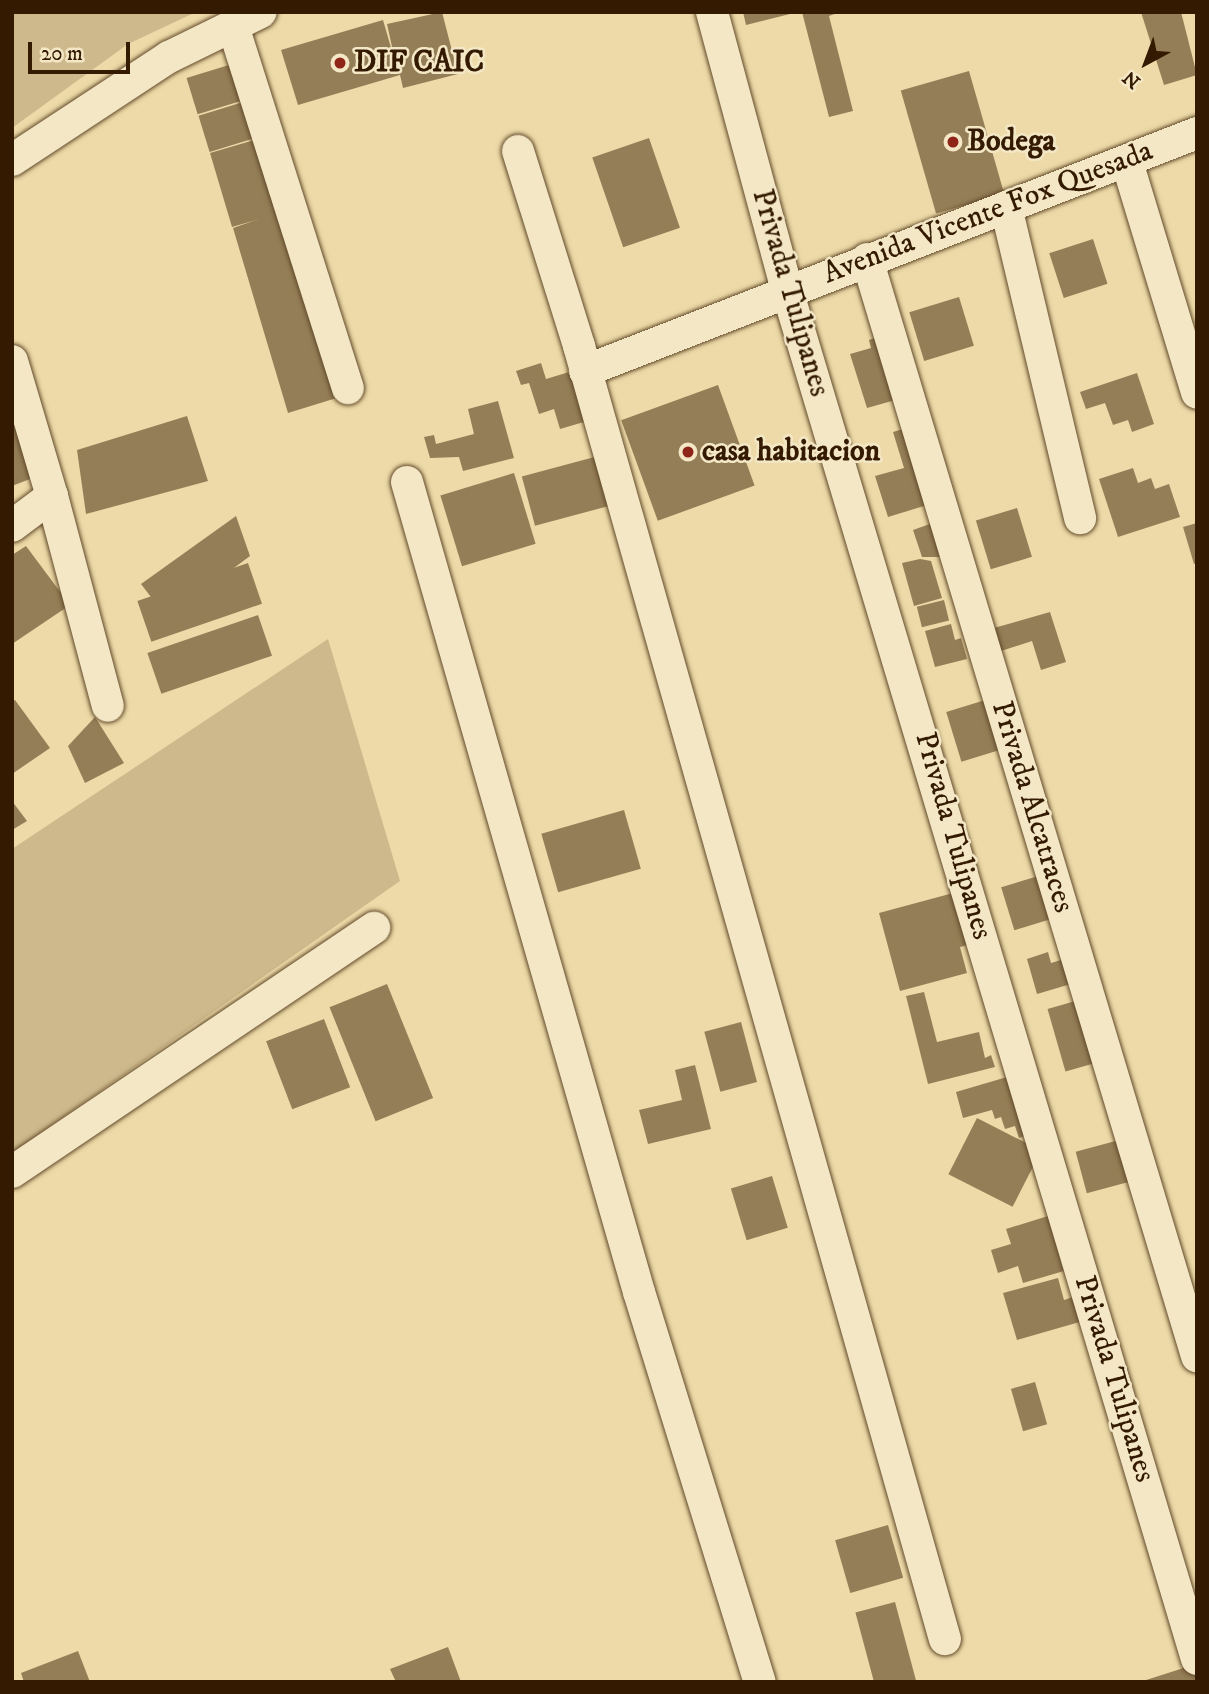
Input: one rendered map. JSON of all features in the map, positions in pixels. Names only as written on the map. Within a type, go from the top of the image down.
[{"type":"street","points":[[12,160],[123,85],[261,12]]},
{"type":"street","name":"Privada Tulipanes","points":[[712,12],[787,290],[1197,1658]]},
{"type":"street","points":[[233,26],[348,388]]},
{"type":"street","name":"Avenida Vicente Fox Quesada","points":[[585,371],[787,290],[1197,133]]},
{"type":"street","points":[[518,151],[585,371],[945,1639]]},
{"type":"street","points":[[1127,162],[1197,393]]},
{"type":"street","points":[[1006,207],[1080,518]]},
{"type":"street","name":"Privada Alcatraces","points":[[867,259],[1197,1356]]},
{"type":"street","points":[[12,362],[52,496],[108,706]]},
{"type":"street","points":[[407,482],[639,1292],[760,1682]]},
{"type":"street","points":[[12,526],[52,496]]},
{"type":"street","points":[[12,1172],[374,928]]},
{"type":"shaded area","points":[[12,12],[196,12],[128,44],[12,128]]},
{"type":"shaded area","points":[[328,639],[400,881],[12,1153],[12,849]]},
{"type":"building","name":"DIF CAIC","points":[[442,12],[458,74],[403,88],[400,75],[298,105],[281,50],[383,20],[396,65],[387,24]]},
{"type":"building","points":[[743,12],[794,12],[794,13],[746,25]]},
{"type":"building","points":[[802,12],[840,12],[829,16],[853,111],[829,117]]},
{"type":"building","points":[[1141,12],[1181,12],[1197,75],[1164,85]]},
{"type":"building","points":[[242,61],[253,97],[198,114],[187,78]]},
{"type":"building","name":"Bodega","points":[[969,71],[1004,194],[936,214],[901,91]]},
{"type":"building","points":[[253,99],[264,135],[210,152],[198,116]]},
{"type":"building","points":[[265,137],[343,396],[288,413],[233,228],[259,219],[232,227],[210,153]]},
{"type":"building","points":[[649,138],[680,228],[623,247],[592,158]]},
{"type":"building","points":[[1093,239],[1108,284],[1064,298],[1049,253]]},
{"type":"building","name":"casa habitacion","points":[[959,297],[974,346],[924,361],[909,312]]},
{"type":"building","name":"casa habitacion","points":[[887,334],[906,397],[867,408],[850,354],[871,348],[869,340]]},
{"type":"building","points":[[541,363],[546,379],[579,369],[594,419],[560,429],[554,409],[539,414],[529,383],[521,385],[516,371]]},
{"type":"building","points":[[1137,373],[1154,424],[1132,432],[1128,420],[1113,425],[1105,403],[1086,409],[1080,392]]},
{"type":"building","name":"casa habitacion","points":[[718,385],[755,486],[658,521],[621,420]]},
{"type":"building","points":[[498,401],[514,458],[463,471],[459,457],[430,458],[424,437],[434,435],[436,444],[474,434],[468,409]]},
{"type":"building","points":[[12,402],[35,477],[12,486]]},
{"type":"building","points":[[187,416],[208,481],[86,514],[77,450]]},
{"type":"building","name":"casa habitacion","points":[[913,426],[937,502],[888,517],[875,476],[904,468],[893,432]]},
{"type":"building","points":[[602,455],[615,504],[535,526],[522,476]]},
{"type":"building","points":[[1133,468],[1138,483],[1151,478],[1155,489],[1169,484],[1180,517],[1118,537],[1099,479]]},
{"type":"building","points":[[514,473],[536,544],[462,566],[440,496]]},
{"type":"building","points":[[1017,508],[1032,557],[991,569],[976,521]]},
{"type":"building","points":[[236,516],[250,556],[167,618],[141,584]]},
{"type":"building","name":"casa habitacion","points":[[941,520],[953,557],[922,557],[913,530]]},
{"type":"building","points":[[1197,523],[1197,563],[1194,564],[1183,527]]},
{"type":"building","points":[[26,546],[70,605],[12,644],[12,555]]},
{"type":"building","points":[[920,559],[931,561],[942,598],[914,606],[902,563]]},
{"type":"building","points":[[248,563],[262,604],[151,642],[137,601]]},
{"type":"building","points":[[944,600],[949,620],[922,627],[917,607]]},
{"type":"building","points":[[1050,612],[1066,662],[1041,670],[1032,641],[1001,651],[994,628]]},
{"type":"building","points":[[258,615],[272,656],[161,694],[147,653]]},
{"type":"building","points":[[951,624],[955,640],[961,638],[967,659],[935,667],[925,631]]},
{"type":"building","points":[[995,697],[1010,747],[961,762],[946,712]]},
{"type":"building","points":[[15,700],[50,748],[12,774],[12,702]]},
{"type":"building","points":[[95,717],[124,763],[85,783],[68,746]]},
{"type":"building","points":[[12,801],[27,821],[12,830]]},
{"type":"building","points":[[624,810],[641,869],[558,892],[541,834]]},
{"type":"building","points":[[1048,873],[1061,916],[1014,930],[1001,887]]},
{"type":"building","points":[[968,889],[983,941],[960,947],[967,973],[900,991],[879,913]]},
{"type":"building","points":[[1048,952],[1051,963],[1074,956],[1081,981],[1037,994],[1027,959]]},
{"type":"building","points":[[387,984],[433,1098],[376,1121],[330,1007]]},
{"type":"building","points":[[924,992],[937,1042],[979,1032],[985,1058],[991,1055],[995,1067],[928,1084],[906,996]]},
{"type":"building","points":[[1086,998],[1104,1060],[1065,1072],[1048,1009]]},
{"type":"building","points":[[324,1019],[350,1087],[292,1109],[266,1041]]},
{"type":"building","points":[[741,1022],[757,1082],[720,1092],[704,1032]]},
{"type":"building","points":[[695,1065],[711,1129],[648,1144],[639,1110],[682,1100],[675,1070]]},
{"type":"building","points":[[1007,1077],[1034,1133],[1019,1138],[1015,1126],[1005,1129],[1001,1117],[995,1119],[992,1110],[963,1118],[956,1092]]},
{"type":"building","points":[[977,1118],[1041,1151],[1013,1207],[948,1174]]},
{"type":"building","points":[[1123,1139],[1134,1181],[1087,1193],[1076,1152]]},
{"type":"building","points":[[772,1176],[788,1228],[747,1240],[731,1189]]},
{"type":"building","points":[[1048,1216],[1064,1271],[1023,1283],[1018,1266],[998,1273],[991,1250],[1011,1244],[1006,1229]]},
{"type":"building","points":[[1058,1278],[1064,1300],[1076,1296],[1083,1321],[1017,1340],[1003,1293]]},
{"type":"building","points":[[1035,1382],[1047,1424],[1023,1431],[1011,1389]]},
{"type":"building","points":[[888,1525],[903,1578],[850,1593],[835,1540]]},
{"type":"building","points":[[895,1602],[916,1681],[874,1682],[855,1613]]},
{"type":"building","points":[[448,1647],[461,1682],[396,1682],[390,1669]]},
{"type":"building","points":[[78,1651],[90,1682],[24,1682],[21,1673]]},
{"type":"building","points":[[1193,1665],[1197,1682],[1143,1682],[1143,1681]]},
{"type":"place","name":"DIF CAIC","points":[[340,63]]},
{"type":"place","name":"Bodega","points":[[953,142]]},
{"type":"place","name":"casa habitacion","points":[[688,452]]}]
